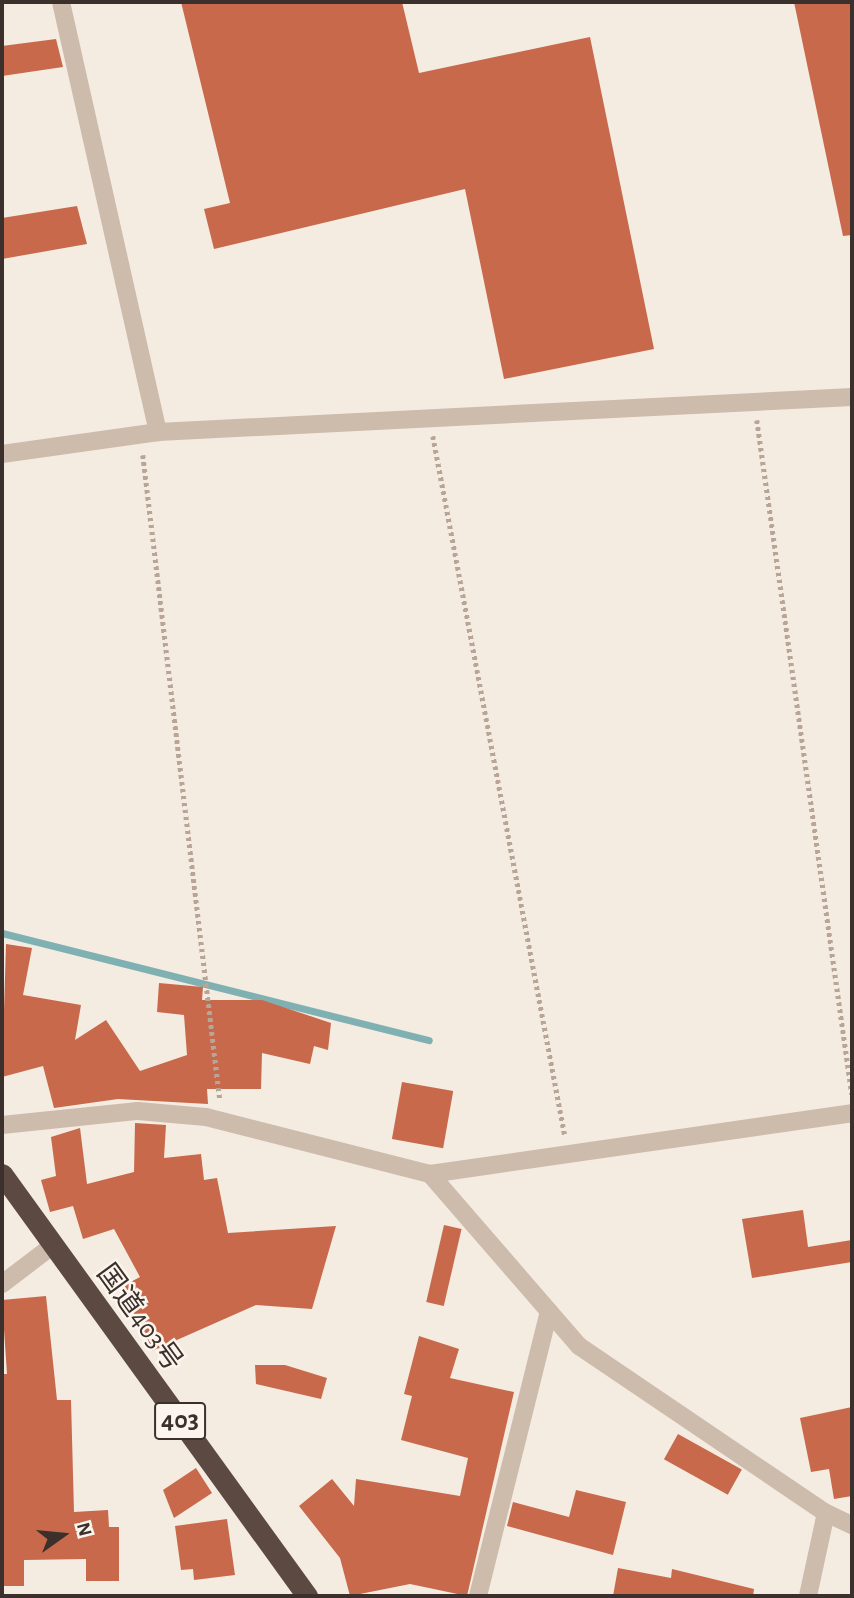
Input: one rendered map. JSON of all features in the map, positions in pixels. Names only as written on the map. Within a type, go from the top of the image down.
[{"type":"highway","name":"国道403号","points":[[2,1174],[307,1596]]},
{"type":"street","points":[[61,2],[158,432]]},
{"type":"street","points":[[2,454],[158,432],[852,397]]},
{"type":"street","points":[[2,1125],[138,1111],[223,1121],[430,1174],[852,1113]]},
{"type":"street","points":[[430,1174],[579,1346],[826,1513],[852,1525]]},
{"type":"street","points":[[2,1284],[52,1246]]},
{"type":"street","points":[[478,1596],[549,1312]]},
{"type":"street","points":[[808,1596],[826,1513]]},
{"type":"path","points":[[755,403],[852,1098]]},
{"type":"path","points":[[429,418],[568,1152]]},
{"type":"path","points":[[158,432],[142,451],[223,1121]]},
{"type":"building","points":[[181,2],[402,2],[419,73],[590,37],[654,349],[504,379],[465,189],[214,249],[204,209],[230,203]]},
{"type":"building","points":[[794,2],[852,2],[852,235],[843,236]]},
{"type":"building","points":[[56,39],[63,67],[2,76],[2,46]]},
{"type":"building","points":[[77,206],[87,244],[2,259],[2,218]]},
{"type":"building","points":[[6,944],[32,948],[23,995],[81,1005],[75,1040],[106,1020],[140,1071],[187,1055],[184,1015],[157,1012],[159,983],[203,987],[202,1000],[262,1000],[331,1023],[328,1050],[314,1046],[310,1064],[262,1053],[261,1089],[207,1089],[208,1104],[118,1099],[54,1108],[43,1066],[2,1077]]},
{"type":"building","points":[[402,1082],[453,1091],[443,1148],[392,1139]]},
{"type":"building","points":[[135,1123],[166,1125],[164,1158],[201,1154],[204,1180],[217,1178],[228,1233],[336,1226],[312,1309],[256,1305],[152,1351],[121,1287],[140,1277],[114,1229],[83,1239],[73,1206],[50,1212],[41,1180],[56,1176],[51,1137],[80,1128],[87,1184],[134,1172]]},
{"type":"building","points":[[803,1210],[808,1247],[852,1240],[852,1262],[752,1278],[742,1219]]},
{"type":"building","points":[[444,1225],[462,1229],[444,1306],[426,1302]]},
{"type":"building","points":[[46,1296],[57,1400],[71,1400],[74,1512],[108,1510],[109,1527],[119,1527],[119,1581],[86,1581],[86,1559],[24,1560],[24,1586],[2,1586],[2,1374],[7,1374],[2,1300]]},
{"type":"building","points":[[419,1336],[459,1349],[450,1378],[514,1392],[467,1596],[410,1584],[350,1596],[340,1558],[299,1506],[332,1479],[354,1506],[356,1479],[460,1496],[468,1458],[401,1440],[412,1396],[404,1394]]},
{"type":"building","points":[[255,1365],[285,1365],[327,1378],[321,1399],[256,1384]]},
{"type":"building","points":[[852,1407],[852,1496],[834,1499],[829,1469],[811,1472],[800,1418]]},
{"type":"building","points":[[678,1434],[742,1469],[728,1495],[664,1459]]},
{"type":"building","points":[[196,1468],[212,1493],[174,1518],[163,1490]]},
{"type":"building","points":[[576,1490],[626,1502],[613,1555],[507,1526],[513,1502],[569,1517]]},
{"type":"building","points":[[227,1519],[235,1575],[194,1580],[193,1569],[181,1570],[175,1526]]},
{"type":"building","points":[[618,1568],[671,1578],[672,1569],[754,1589],[753,1596],[613,1596]]},
{"type":"waterway","points":[[2,933],[429,1040]]}]
